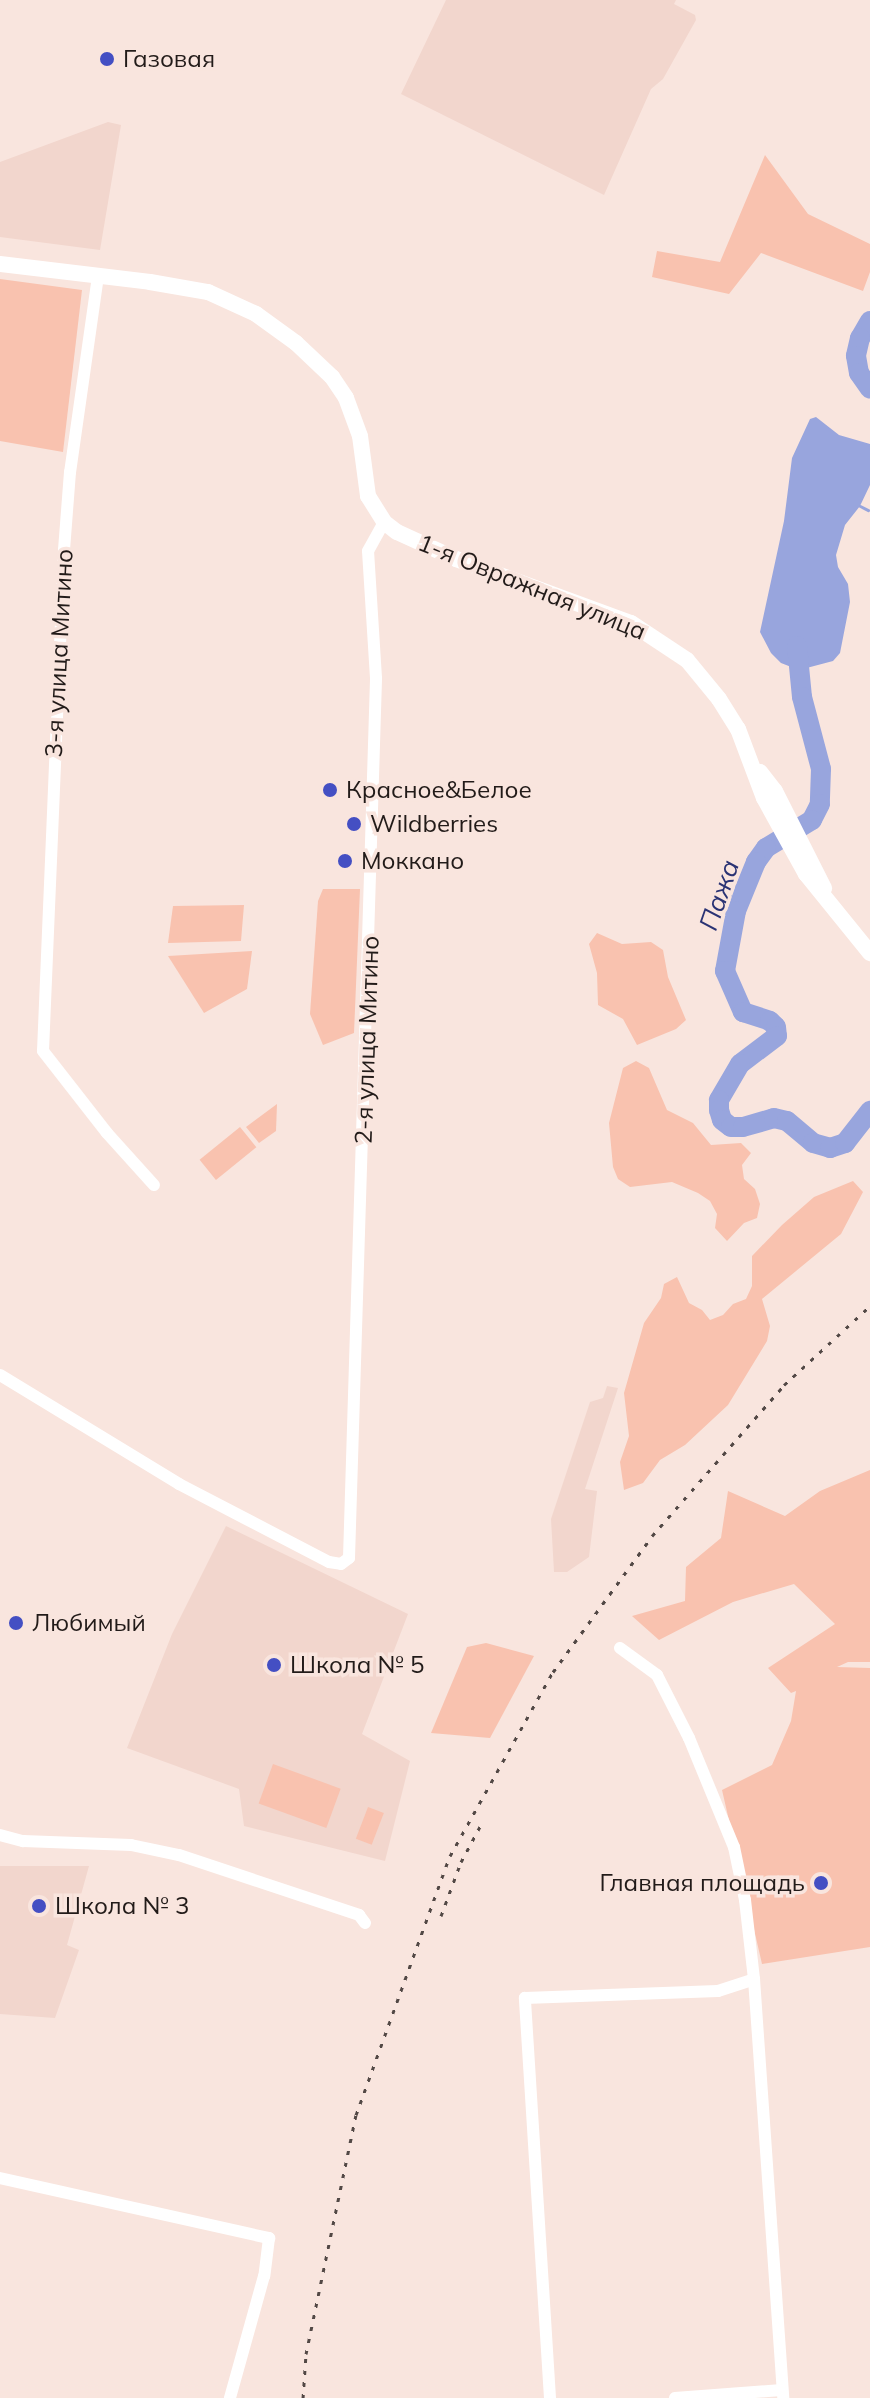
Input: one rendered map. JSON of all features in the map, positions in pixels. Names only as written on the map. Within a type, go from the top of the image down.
[{"type":"street","points":[[0,264],[208,292],[256,314],[296,343],[332,377],[346,398],[360,436],[368,496],[384,522]]},
{"type":"street","name":"3-я улица Митино","points":[[98,276],[70,472],[64,550],[44,1031],[46,1057],[154,1185]]},
{"type":"street","name":"1-я Овражная улица","points":[[384,522],[397,532],[456,559],[607,613],[655,636],[703,676],[738,729],[811,871],[869,952]]},
{"type":"street","name":"2-я улица Митино","points":[[0,1375],[179,1484],[329,1562],[346,1562],[351,1548],[375,731],[375,643],[368,551],[384,522]]},
{"type":"street","points":[[620,1648],[657,1675],[689,1738],[734,1847],[745,1900],[754,1979],[783,2394],[675,2398]]},
{"type":"street","points":[[0,1835],[23,1841],[131,1845],[179,1855],[359,1915],[365,1923]]},
{"type":"street","points":[[550,2398],[525,1998],[718,1991],[754,1979]]},
{"type":"street","points":[[0,2178],[269,2238],[264,2276],[230,2398]]},
{"type":"shaded area","points":[[446,0],[676,0],[674,4],[695,15],[696,20],[663,79],[651,89],[604,195],[401,94]]},
{"type":"shaded area","points":[[108,122],[121,125],[100,250],[0,237],[0,162]]},
{"type":"shaded area","points":[[765,155],[808,214],[870,244],[870,272],[863,291],[761,253],[729,294],[652,277],[657,251],[720,262]]},
{"type":"shaded area","points":[[0,279],[82,290],[63,452],[0,441]]},
{"type":"shaded area","points":[[323,889],[360,889],[354,1033],[323,1045],[310,1014],[318,901]]},
{"type":"shaded area","points":[[244,905],[241,941],[168,943],[173,906]]},
{"type":"shaded area","points":[[597,933],[622,944],[651,942],[663,950],[668,977],[686,1020],[676,1029],[637,1045],[623,1019],[598,1005],[597,973],[589,944]]},
{"type":"shaded area","points":[[252,951],[247,989],[204,1013],[168,956]]},
{"type":"shaded area","points":[[636,1061],[649,1068],[667,1110],[693,1123],[711,1145],[741,1143],[751,1153],[742,1165],[744,1179],[755,1189],[760,1204],[757,1218],[744,1223],[727,1241],[715,1228],[717,1214],[710,1201],[698,1193],[672,1182],[630,1187],[618,1179],[613,1167],[609,1123],[623,1068]]},
{"type":"shaded area","points":[[277,1104],[276,1131],[259,1143],[246,1127]]},
{"type":"shaded area","points":[[240,1127],[256,1147],[216,1180],[200,1160]]},
{"type":"shaded area","points":[[853,1181],[863,1192],[841,1234],[762,1299],[770,1326],[767,1341],[728,1405],[685,1445],[660,1460],[643,1483],[624,1490],[620,1462],[629,1436],[624,1393],[644,1323],[661,1298],[664,1284],[677,1277],[689,1303],[702,1310],[710,1320],[723,1315],[733,1304],[746,1299],[752,1286],[752,1256],[782,1225],[814,1197]]},
{"type":"shaded area","points":[[607,1386],[618,1388],[585,1489],[597,1491],[589,1557],[567,1572],[554,1572],[551,1519],[590,1402],[603,1398]]},
{"type":"shaded area","points":[[870,1470],[870,1662],[848,1662],[837,1667],[870,1668],[870,1947],[762,1964],[722,1790],[772,1765],[791,1721],[796,1691],[791,1693],[768,1668],[835,1624],[794,1584],[733,1602],[659,1640],[632,1616],[685,1601],[686,1567],[721,1538],[728,1491],[785,1516],[820,1491]]},
{"type":"shaded area","name":"Школа № 5","points":[[226,1526],[408,1614],[362,1734],[410,1761],[385,1861],[244,1826],[239,1789],[127,1748],[172,1634]]},
{"type":"shaded area","points":[[486,1643],[534,1656],[490,1738],[431,1733],[467,1647]]},
{"type":"shaded area","points":[[273,1764],[341,1789],[326,1828],[259,1803]]},
{"type":"shaded area","points":[[368,1807],[384,1813],[372,1845],[356,1839]]},
{"type":"shaded area","name":"Школа № 3","points":[[0,1866],[89,1866],[67,1945],[79,1950],[55,2018],[0,2014]]},
{"type":"water","points":[[816,417],[839,435],[870,444],[870,485],[860,506],[845,525],[836,555],[838,567],[848,584],[850,602],[840,653],[833,661],[799,670],[781,663],[771,653],[760,632],[784,521],[792,458],[810,419]]},
{"type":"waterway","name":"Пажа","points":[[870,321],[860,338],[856,356],[859,373],[870,389]]},
{"type":"waterway","points":[[860,506],[868,510]]},
{"type":"waterway","name":"Пажа","points":[[797,646],[802,697],[821,769],[820,804],[812,820],[766,848],[756,862],[736,911],[725,971],[743,1012],[770,1021],[776,1027],[777,1036],[740,1064],[719,1100],[719,1110],[722,1120],[731,1127],[743,1127],[774,1118],[787,1121],[813,1143],[830,1148],[845,1143],[870,1111]]},
{"type":"railway","points":[[303,2398],[306,2354],[356,2115],[450,1856],[553,1672],[652,1536],[784,1385],[870,1306]]},
{"type":"railway","points":[[441,1916],[461,1862],[483,1821]]},
{"type":"place","name":"Газовая","points":[[107,59]]},
{"type":"place","name":"Красное&Белое","points":[[330,790]]},
{"type":"place","name":"Wildberries","points":[[354,824]]},
{"type":"place","name":"Моккано","points":[[345,861]]},
{"type":"place","name":"Любимый","points":[[16,1623]]},
{"type":"place","name":"Школа № 5","points":[[274,1665]]},
{"type":"place","name":"Главная площадь","points":[[821,1883]]},
{"type":"place","name":"Школа № 3","points":[[39,1906]]}]
